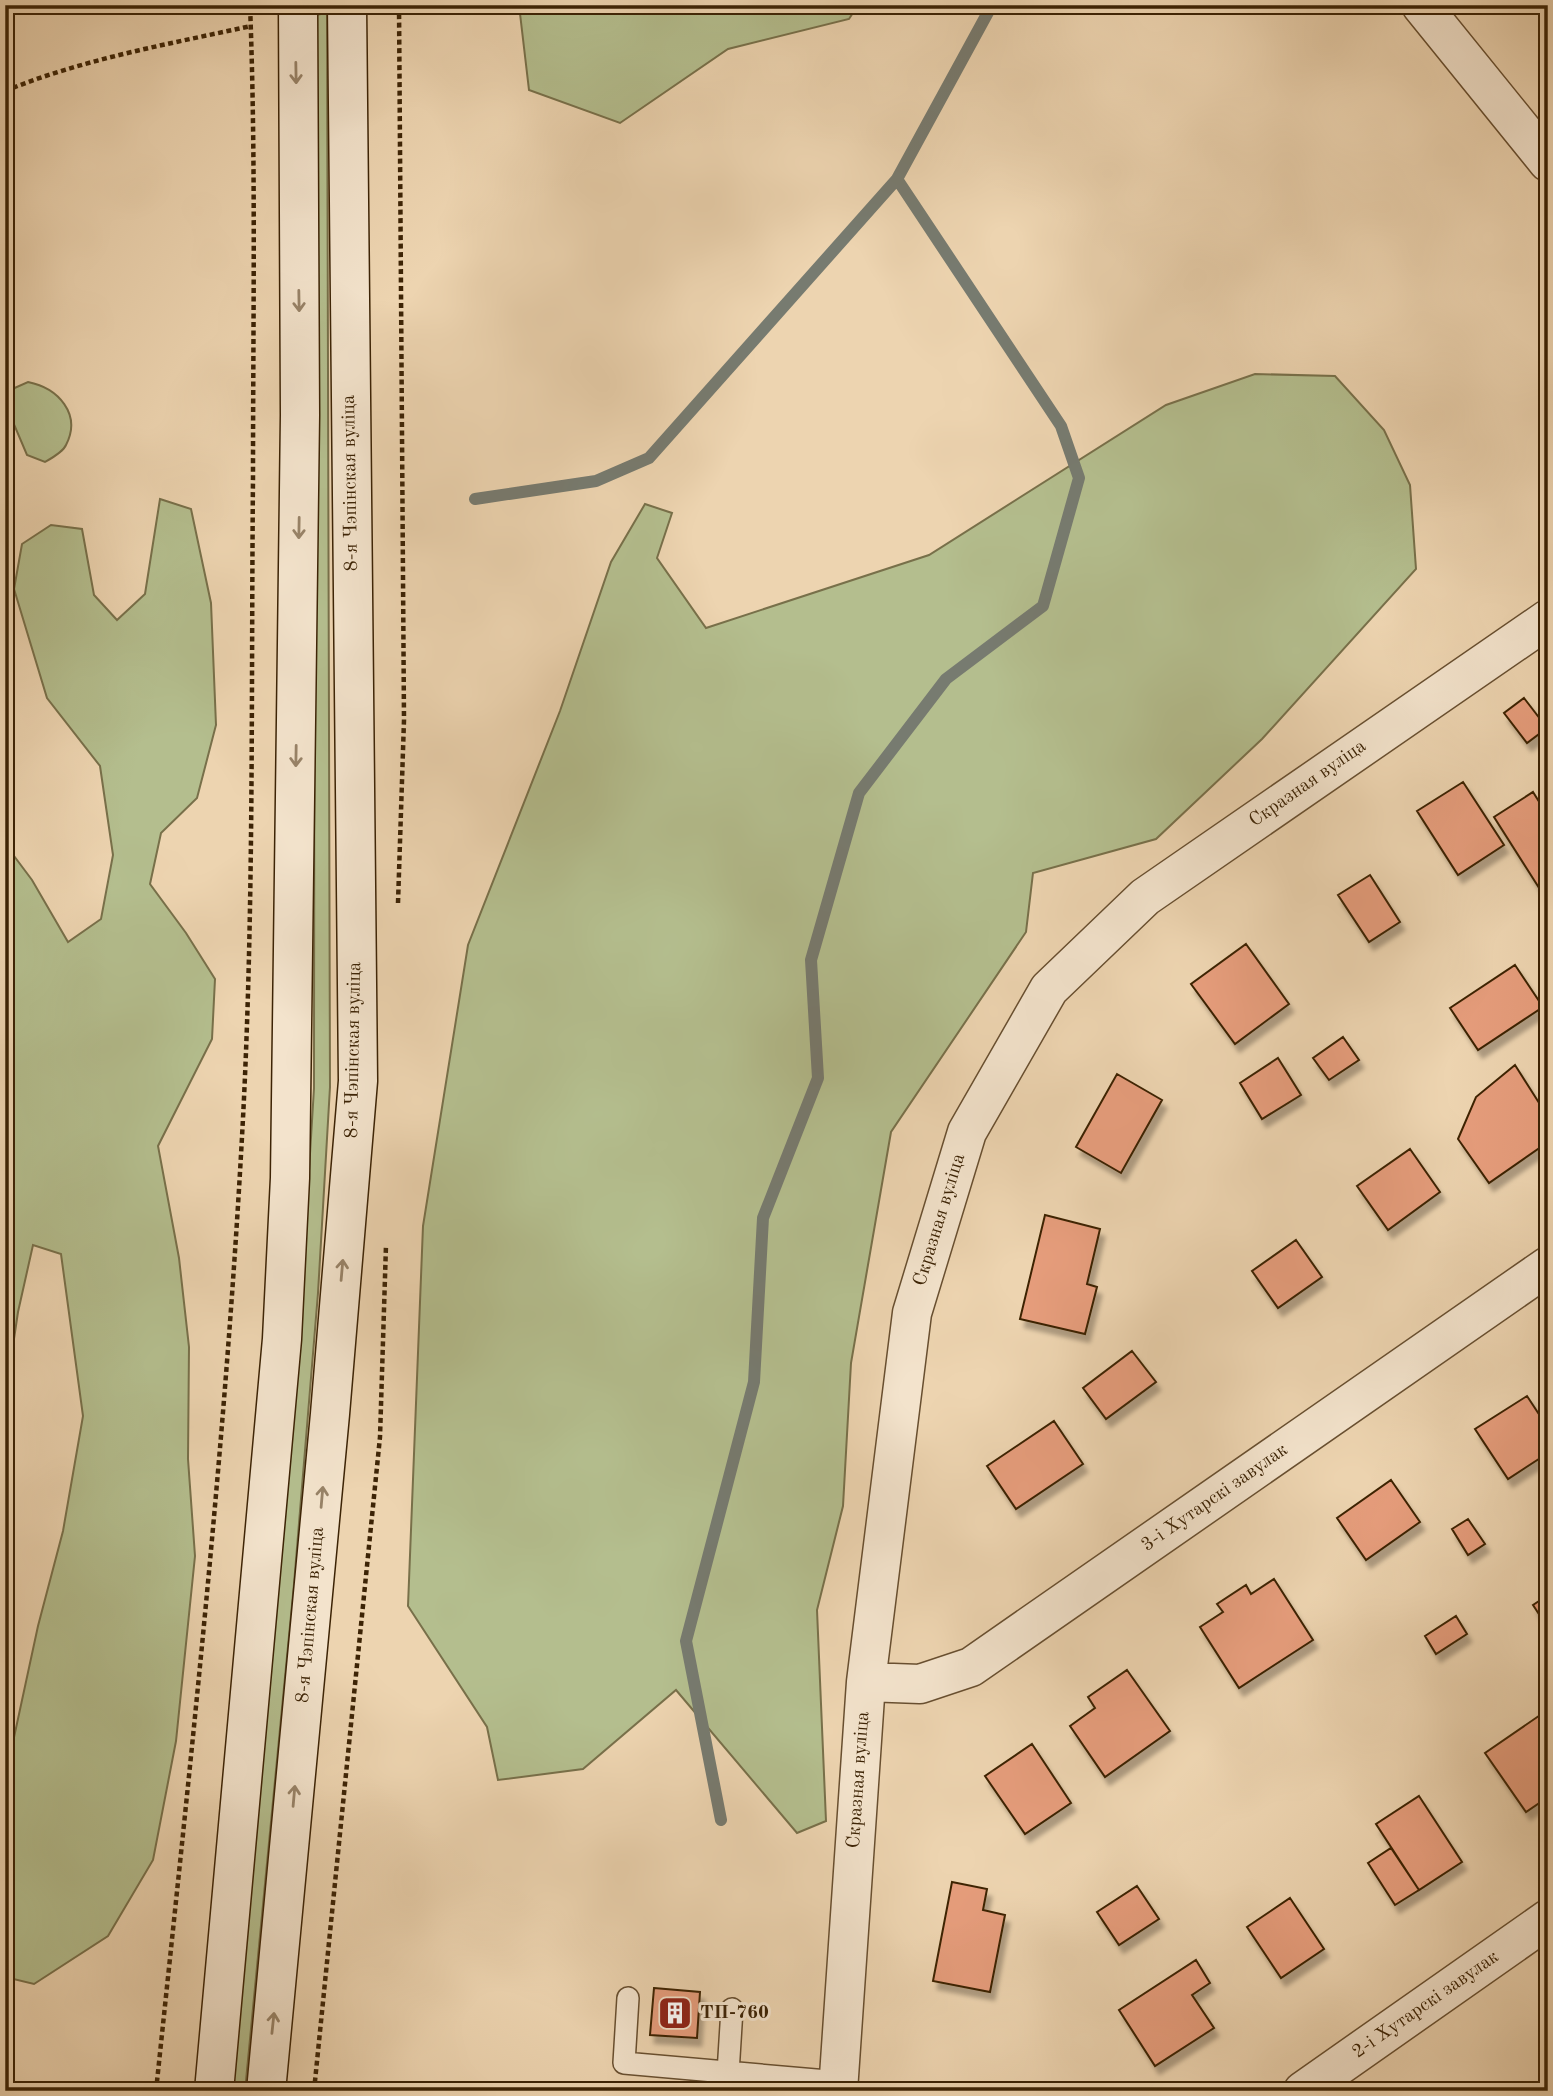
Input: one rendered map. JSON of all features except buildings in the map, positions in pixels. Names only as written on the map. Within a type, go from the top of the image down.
[{"type":"main road","points":[[214,2091],[282,1339],[290,1178],[300,415],[298,5]]},
{"type":"main road","name":"8-я Чэпінская вуліца","points":[[266,2091],[330,1414],[358,1081],[347,5]]},
{"type":"main road","points":[[1421,5],[1548,162]]},
{"type":"main road","name":"Скразная вуліца","points":[[839,2086],[866,1682],[912,1313],[967,1132],[1049,989],[1145,897],[1548,620]]},
{"type":"main road","name":"3-і Хутарскі завулак","points":[[866,1682],[920,1684],[971,1667],[1548,1266]]},
{"type":"main road","name":"2-і Хутарскі завулак","points":[[1303,2091],[1548,1919]]},
{"type":"lane","points":[[628,1998],[624,2063],[839,2086]]},
{"type":"lane","points":[[728,2073],[732,2009]]},
{"type":"path","points":[[156,2091],[185,1816],[225,1373],[243,1116],[251,810],[254,311],[250,5]]},
{"type":"path","points":[[5,91],[34,79],[172,43],[251,26]]},
{"type":"green space","points":[[519,5],[858,5],[849,19],[728,49],[620,123],[529,90]]},
{"type":"green space","points":[[327,13],[330,1087],[318,1293],[294,1584],[245,2091],[230,2091],[302,1286],[314,1088],[315,15]]},
{"type":"green space","points":[[1255,374],[1335,376],[1384,430],[1410,485],[1416,569],[1262,739],[1156,839],[1033,873],[1026,932],[891,1132],[851,1363],[843,1506],[817,1610],[826,1821],[797,1833],[676,1690],[583,1769],[498,1780],[487,1727],[408,1606],[423,1226],[468,945],[560,711],[611,562],[645,504],[672,513],[657,558],[706,628],[929,555],[1166,405]]},
{"type":"green space","points":[[28,382],[57,396],[69,413],[70,434],[65,448],[45,462],[27,455],[7,408],[10,390]]},
{"type":"green space","points":[[160,499],[191,509],[211,603],[216,725],[197,798],[161,833],[150,884],[215,979],[212,1039],[158,1146],[179,1258],[189,1347],[188,1459],[195,1556],[176,1741],[153,1860],[108,1936],[34,1984],[5,1977],[5,1779],[38,1626],[63,1531],[83,1416],[61,1254],[33,1245],[18,1312],[5,1399],[5,844],[32,880],[68,942],[101,919],[113,855],[100,766],[47,698],[14,589],[22,544],[51,525],[82,529],[94,595],[117,620],[145,594]]},
{"type":"waterway","points":[[475,499],[596,481],[649,458],[897,179],[992,5]]},
{"type":"waterway","points":[[721,1820],[686,1641],[754,1382],[763,1218],[818,1078],[811,960],[859,793],[946,679],[1043,606],[1079,478],[1061,426],[897,179]]},
{"type":"place","name":"ТП-760","points":[[675,2013]]}]
